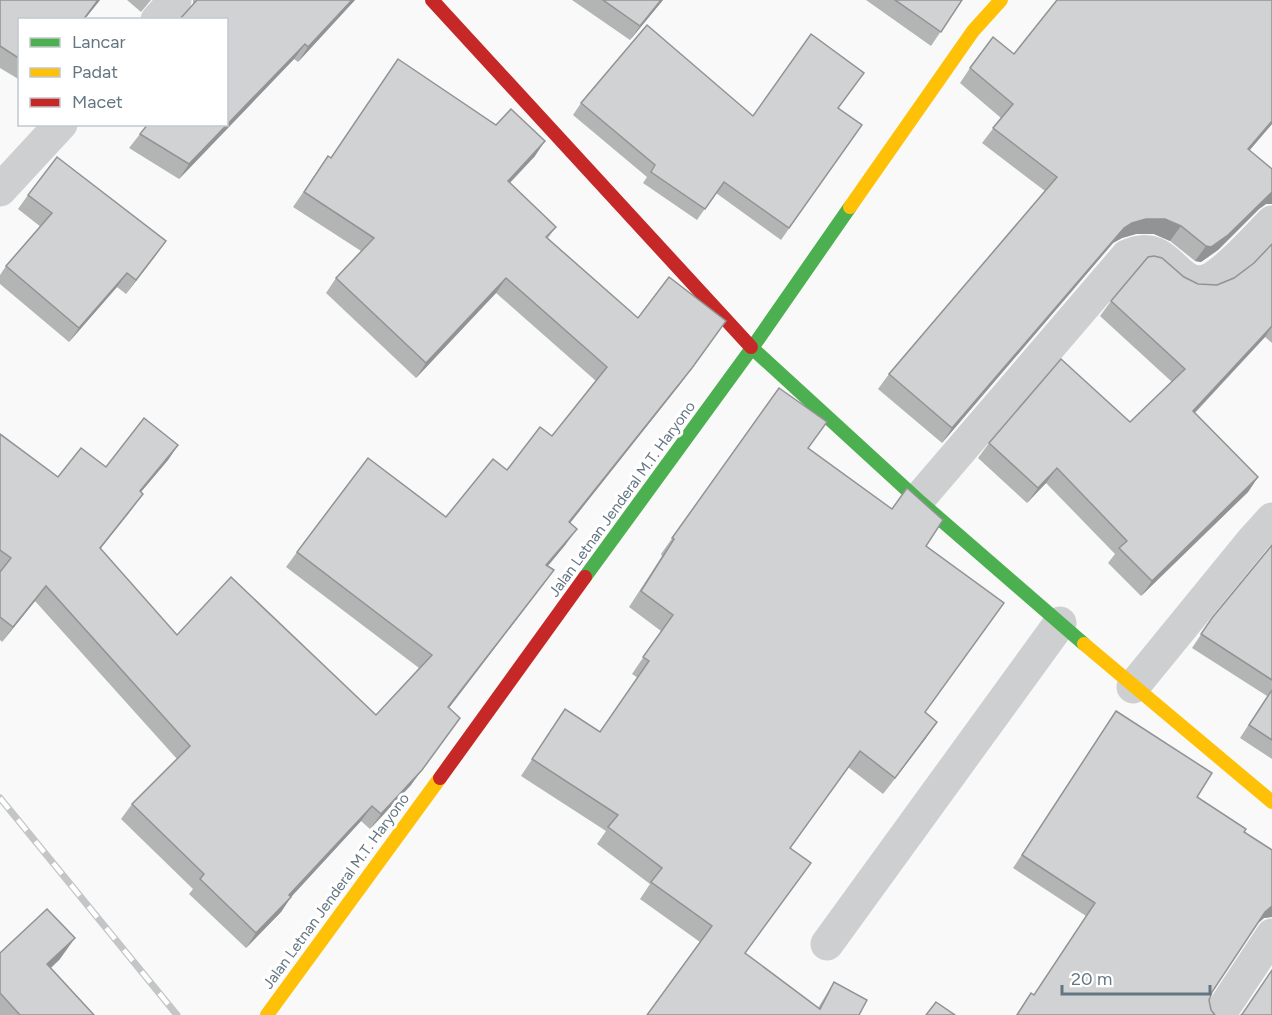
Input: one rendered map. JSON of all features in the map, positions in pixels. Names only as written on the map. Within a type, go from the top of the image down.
[{"type":"main road","points":[[432,0],[752,348],[918,500],[1060,624],[1272,802]]},
{"type":"main road","name":"Jalan Letnan Jenderal M.T. Haryono","points":[[270,1014],[752,348],[973,31],[1001,0]]},
{"type":"street","points":[[159,18],[175,0]]},
{"type":"street","points":[[0,190],[59,126]]},
{"type":"street","points":[[918,500],[1127,256],[1149,251],[1159,254],[1185,277],[1196,282],[1207,281],[1219,274],[1272,222]]},
{"type":"street","points":[[1133,687],[1252,540],[1272,519]]},
{"type":"street","points":[[827,944],[1060,624]]},
{"type":"street","points":[[1219,1015],[1272,935]]},
{"type":"building","points":[[0,0],[98,0],[84,18],[18,18],[18,58],[0,46]]},
{"type":"building","points":[[197,0],[352,0],[308,47],[305,44],[228,124],[228,18],[181,18]]},
{"type":"building","points":[[603,0],[661,0],[640,26]]},
{"type":"building","points":[[895,0],[962,0],[941,32]]},
{"type":"building","points":[[1057,0],[1272,0],[1272,121],[1248,149],[1272,169],[1272,192],[1228,235],[1211,247],[1206,246],[1181,226],[1165,219],[1146,219],[1124,228],[952,428],[889,374],[1057,177],[993,128],[1013,104],[970,68],[993,37],[1014,54]]},
{"type":"building","points":[[647,25],[753,116],[811,34],[864,73],[838,108],[862,125],[789,228],[724,182],[705,209],[651,172],[655,165],[581,103]]},
{"type":"building","points":[[398,59],[496,125],[511,109],[545,141],[508,181],[556,227],[546,237],[638,318],[669,277],[726,321],[692,368],[569,522],[577,529],[546,565],[554,570],[448,707],[460,718],[422,770],[381,814],[372,806],[256,933],[200,879],[204,874],[132,804],[190,746],[46,586],[13,627],[0,617],[0,572],[11,558],[0,550],[0,434],[58,477],[81,448],[106,467],[144,418],[178,445],[140,491],[143,494],[100,548],[177,635],[231,577],[376,715],[432,655],[297,552],[368,458],[446,517],[493,459],[507,470],[540,427],[552,436],[607,367],[506,278],[426,363],[336,278],[374,238],[304,192],[328,156],[331,158]]},
{"type":"building","points":[[146,126],[226,126],[189,164],[140,134]]},
{"type":"building","points":[[57,157],[166,241],[136,280],[127,273],[79,328],[6,266],[52,213],[28,195]]},
{"type":"building","points":[[1272,244],[1272,326],[1193,411],[1258,477],[1152,581],[1119,548],[1127,541],[1057,468],[1038,488],[989,443],[1061,359],[1130,422],[1185,369],[1111,301],[1148,257],[1162,258],[1184,277],[1198,284],[1217,285],[1234,278],[1254,263]]},
{"type":"building","points":[[779,388],[827,422],[808,448],[892,509],[907,488],[943,520],[926,546],[1004,603],[925,712],[937,722],[895,778],[860,751],[790,848],[811,863],[745,953],[820,1009],[834,982],[867,1000],[859,1015],[647,1015],[712,926],[651,882],[662,868],[608,827],[618,815],[532,759],[565,709],[600,732],[649,661],[643,657],[673,615],[641,591],[674,539],[672,538]]},
{"type":"building","points":[[1272,545],[1272,680],[1201,634]]},
{"type":"building","points":[[1272,690],[1272,740],[1249,725]]},
{"type":"building","points":[[1116,711],[1212,773],[1197,797],[1246,829],[1244,832],[1272,850],[1272,906],[1265,912],[1212,992],[1209,1000],[1211,1010],[1215,1015],[1017,1015],[1031,993],[1034,995],[1095,903],[1022,855]]},
{"type":"building","points":[[47,909],[75,938],[47,964],[94,1015],[20,1015],[0,993],[0,953]]},
{"type":"building","points":[[1272,970],[1272,1015],[1241,1015],[1243,1013]]},
{"type":"building","points":[[936,1002],[955,1015],[926,1015]]},
{"type":"railway","points":[[0,798],[177,1015]]},
{"type":"traffic: fast","points":[[585,577],[752,348],[850,207]]},
{"type":"traffic: fast","points":[[751,347],[918,500],[1084,644]]},
{"type":"traffic: slow","points":[[850,207],[973,31],[1001,0]]},
{"type":"traffic: slow","points":[[1084,644],[1272,802]]},
{"type":"traffic: slow","points":[[267,1015],[440,778]]},
{"type":"traffic: jam","points":[[432,0],[751,347]]},
{"type":"traffic: jam","points":[[440,778],[585,577]]}]
